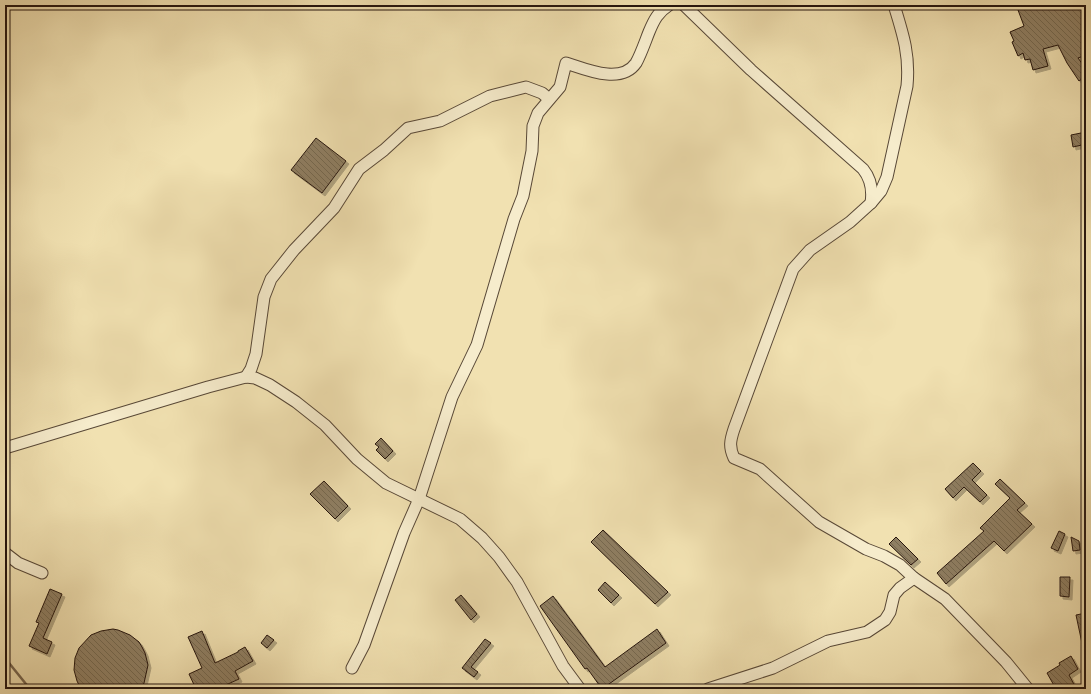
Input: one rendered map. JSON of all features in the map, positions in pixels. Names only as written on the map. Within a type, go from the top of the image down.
[{"type":"street","points":[[352,668],[364,645],[404,533],[419,498],[452,397],[477,345],[514,218],[523,196],[532,151],[533,126],[538,113],[560,87],[566,63],[594,72],[611,75],[627,71],[635,64],[653,21],[661,10],[669,5]]},
{"type":"street","points":[[684,5],[750,70],[863,168],[870,178],[872,194],[871,203]]},
{"type":"street","points":[[894,5],[906,47],[908,86],[887,177],[881,191],[871,203],[850,222],[810,250],[792,269],[734,429],[730,449],[734,458],[760,469],[819,522],[866,549],[884,556],[945,599],[1006,662],[1028,689]]},
{"type":"street","points":[[246,376],[251,369],[256,354],[264,297],[271,279],[294,250],[334,208],[359,169],[384,150],[408,128],[440,120],[490,96],[526,87],[542,93],[549,99]]},
{"type":"street","points":[[5,448],[246,376],[255,378],[270,385],[296,402],[325,425],[357,459],[386,483],[460,519],[482,538],[500,557],[518,582],[563,666],[580,689]]},
{"type":"street","points":[[5,553],[18,563],[42,573]]},
{"type":"street","points":[[708,689],[773,668],[828,641],[867,632],[885,620],[890,612],[894,595],[900,588],[914,578]]},
{"type":"building","points":[[1030,5],[1086,5],[1086,36],[1082,37],[1086,47],[1086,55],[1078,58],[1086,69],[1086,76],[1079,81],[1067,63],[1058,45],[1043,49],[1048,66],[1033,70],[1030,59],[1025,60],[1023,53],[1018,56],[1012,42],[1014,41],[1010,32],[1024,26],[1018,10]]},
{"type":"building","points":[[1086,132],[1086,144],[1073,147],[1071,135]]},
{"type":"building","points":[[316,138],[346,161],[322,193],[291,170]]},
{"type":"building","points":[[381,438],[393,451],[385,459],[376,450],[379,447],[375,444]]},
{"type":"building","points":[[973,463],[981,471],[972,480],[987,495],[980,502],[964,487],[953,498],[945,489]]},
{"type":"building","points":[[1000,479],[1025,503],[1017,510],[1032,524],[1004,551],[994,541],[946,584],[937,573],[984,531],[980,528],[1010,498],[995,484]]},
{"type":"building","points":[[324,481],[348,506],[335,519],[310,494]]},
{"type":"building","points":[[603,530],[668,592],[655,604],[591,542]]},
{"type":"building","points":[[1059,531],[1065,534],[1058,551],[1051,548]]},
{"type":"building","points":[[896,537],[918,559],[911,565],[889,544]]},
{"type":"building","points":[[1071,537],[1079,541],[1080,550],[1073,551]]},
{"type":"building","points":[[1060,577],[1070,577],[1069,597],[1060,596]]},
{"type":"building","points":[[605,582],[619,595],[611,603],[598,590]]},
{"type":"building","points":[[50,589],[62,594],[43,638],[52,642],[47,654],[29,646],[39,623],[36,622]]},
{"type":"building","points":[[461,595],[477,614],[471,620],[455,600]]},
{"type":"building","points":[[553,596],[605,667],[657,629],[666,643],[602,689],[587,668],[585,669],[540,606]]},
{"type":"building","points":[[1086,613],[1086,648],[1083,648],[1076,615]]},
{"type":"building","points":[[113,629],[130,635],[139,642],[145,653],[148,665],[141,689],[81,689],[74,670],[75,658],[79,648],[91,635],[101,631]]},
{"type":"building","points":[[202,631],[215,663],[245,647],[253,661],[235,671],[239,679],[217,689],[196,689],[189,674],[202,668],[188,637]]},
{"type":"building","points":[[267,635],[274,640],[267,648],[261,643]]},
{"type":"building","points":[[485,639],[491,643],[471,667],[478,672],[474,677],[462,668]]},
{"type":"building","points":[[1071,656],[1078,669],[1069,675],[1075,686],[1071,689],[1056,689],[1047,673],[1060,665],[1059,663]]},
{"type":"waterway","points":[[5,658],[30,689]]}]
